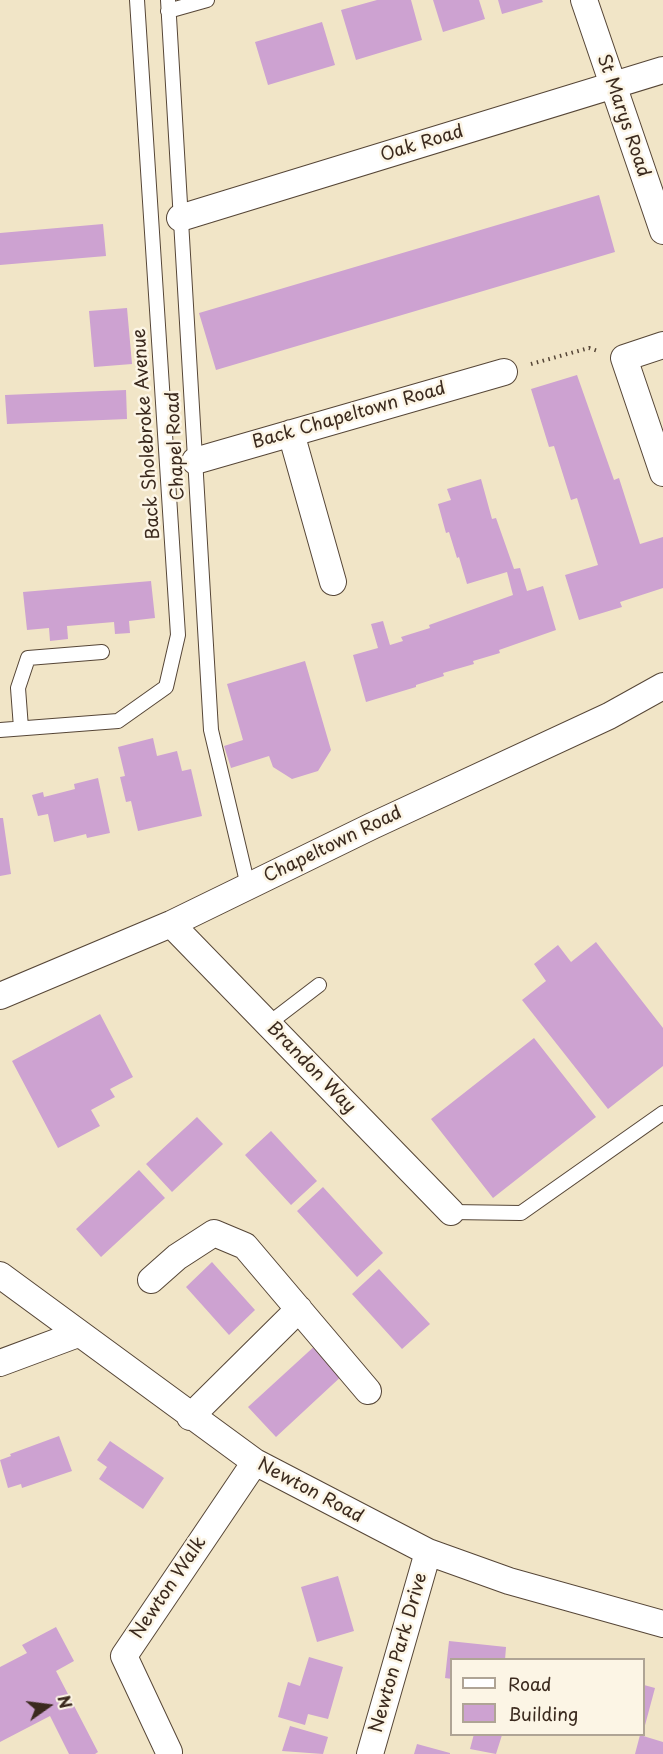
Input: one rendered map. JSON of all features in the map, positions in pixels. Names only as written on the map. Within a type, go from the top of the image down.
[{"type":"street","name":"St Marys Road","points":[[584,0],[663,231]]},
{"type":"street","name":"Oak Road","points":[[180,218],[663,70]]},
{"type":"street","points":[[663,345],[624,358],[663,474]]},
{"type":"street","name":"Back Chapeltown Road","points":[[195,461],[504,372]]},
{"type":"street","points":[[291,433],[333,582]]},
{"type":"street","name":"Chapeltown Road","points":[[0,996],[171,924],[661,693]]},
{"type":"street","name":"Brandon Way","points":[[171,924],[451,1212]]},
{"type":"street","points":[[151,1280],[177,1257],[214,1233],[245,1246],[368,1390]]},
{"type":"street","name":"Newton Road","points":[[0,1275],[78,1335],[255,1462],[428,1552],[509,1581],[663,1624]]},
{"type":"street","points":[[190,1417],[299,1309]]},
{"type":"street","points":[[0,1363],[78,1335]]},
{"type":"street","name":"Newton Walk","points":[[169,1752],[124,1656],[255,1462]]},
{"type":"street","name":"Newton Park Drive","points":[[370,1754],[428,1552]]},
{"type":"lane","name":"Back Sholebroke Avenue","points":[[0,730],[118,721],[166,687],[178,635],[137,0]]},
{"type":"lane","points":[[168,6],[207,0]]},
{"type":"lane","name":"Chapel Road","points":[[168,6],[211,730],[248,886]]},
{"type":"lane","points":[[21,728],[18,688],[28,658],[102,652]]},
{"type":"lane","points":[[267,1024],[319,985]]},
{"type":"lane","points":[[451,1212],[521,1213],[663,1113]]},
{"type":"path","points":[[504,372],[589,348],[624,358]]},
{"type":"building","points":[[377,0],[411,0],[422,40],[356,60],[341,10]]},
{"type":"building","points":[[433,0],[479,0],[485,19],[443,32]]},
{"type":"building","points":[[498,0],[542,0],[543,2],[502,14]]},
{"type":"building","points":[[322,22],[335,65],[268,85],[255,42]]},
{"type":"building","points":[[599,195],[615,252],[216,370],[199,313]]},
{"type":"building","points":[[103,224],[106,256],[0,265],[0,233]]},
{"type":"building","points":[[127,308],[132,364],[94,367],[89,311]]},
{"type":"building","points":[[577,375],[614,480],[619,478],[640,544],[663,537],[663,588],[620,602],[622,607],[579,620],[565,575],[598,565],[577,498],[571,500],[554,446],[549,447],[531,389]]},
{"type":"building","points":[[126,390],[127,419],[7,424],[5,395]]},
{"type":"building","points":[[481,479],[492,519],[496,518],[514,569],[520,568],[527,591],[543,586],[556,630],[499,650],[500,653],[443,673],[444,676],[416,685],[416,687],[366,702],[353,655],[378,648],[371,624],[383,621],[390,645],[403,641],[401,637],[430,628],[429,625],[513,595],[507,572],[467,584],[449,532],[446,533],[438,504],[451,500],[447,489]]},
{"type":"building","points":[[151,581],[155,618],[129,621],[130,633],[115,634],[114,622],[67,626],[68,639],[50,641],[49,628],[27,630],[23,592]]},
{"type":"building","points":[[305,661],[331,750],[318,771],[292,779],[273,767],[269,756],[231,768],[224,746],[243,740],[227,684]]},
{"type":"building","points":[[153,738],[157,756],[177,751],[182,771],[191,769],[202,816],[138,831],[131,801],[126,802],[120,777],[125,776],[118,747]]},
{"type":"building","points":[[98,778],[110,833],[87,838],[86,834],[54,842],[48,814],[38,816],[32,795],[43,792],[44,797],[75,789],[74,784]]},
{"type":"building","points":[[0,818],[3,818],[11,874],[0,876]]},
{"type":"building","points":[[596,942],[663,1028],[663,1066],[608,1109],[522,1000],[546,981],[534,964],[558,945],[571,962]]},
{"type":"building","points":[[100,1014],[133,1077],[110,1089],[115,1097],[91,1110],[100,1126],[58,1148],[12,1061]]},
{"type":"building","points":[[534,1038],[596,1117],[493,1198],[431,1119]]},
{"type":"building","points":[[197,1117],[223,1144],[172,1192],[146,1164]]},
{"type":"building","points":[[271,1131],[317,1181],[291,1205],[245,1155]]},
{"type":"building","points":[[139,1170],[165,1198],[101,1257],[76,1229]]},
{"type":"building","points":[[323,1187],[383,1253],[357,1277],[297,1211]]},
{"type":"building","points":[[212,1262],[255,1310],[229,1335],[186,1287]]},
{"type":"building","points":[[379,1269],[430,1324],[402,1349],[352,1294]]},
{"type":"building","points":[[318,1343],[345,1373],[276,1437],[248,1407]]},
{"type":"building","points":[[59,1436],[72,1471],[22,1488],[21,1484],[8,1488],[0,1460]]},
{"type":"building","points":[[110,1441],[164,1478],[143,1509],[99,1479],[107,1467],[97,1460]]},
{"type":"building","points":[[338,1576],[354,1631],[317,1642],[301,1587]]},
{"type":"building","points":[[56,1627],[74,1661],[56,1671],[98,1752],[95,1754],[69,1754],[50,1716],[0,1742],[0,1667],[27,1653],[22,1645]]},
{"type":"building","points":[[449,1641],[506,1647],[505,1658],[450,1658],[450,1679],[445,1678]]},
{"type":"building","points":[[309,1657],[343,1667],[328,1719],[308,1714],[305,1725],[278,1717],[288,1682],[300,1686]]},
{"type":"building","points":[[645,1685],[655,1688],[645,1725]]},
{"type":"building","points":[[290,1726],[328,1737],[323,1754],[282,1751]]},
{"type":"building","points":[[473,1736],[502,1736],[496,1754],[470,1749]]},
{"type":"building","points":[[640,1736],[663,1742],[663,1754],[635,1754]]},
{"type":"building","points":[[417,1744],[450,1753],[450,1754],[414,1754]]}]
